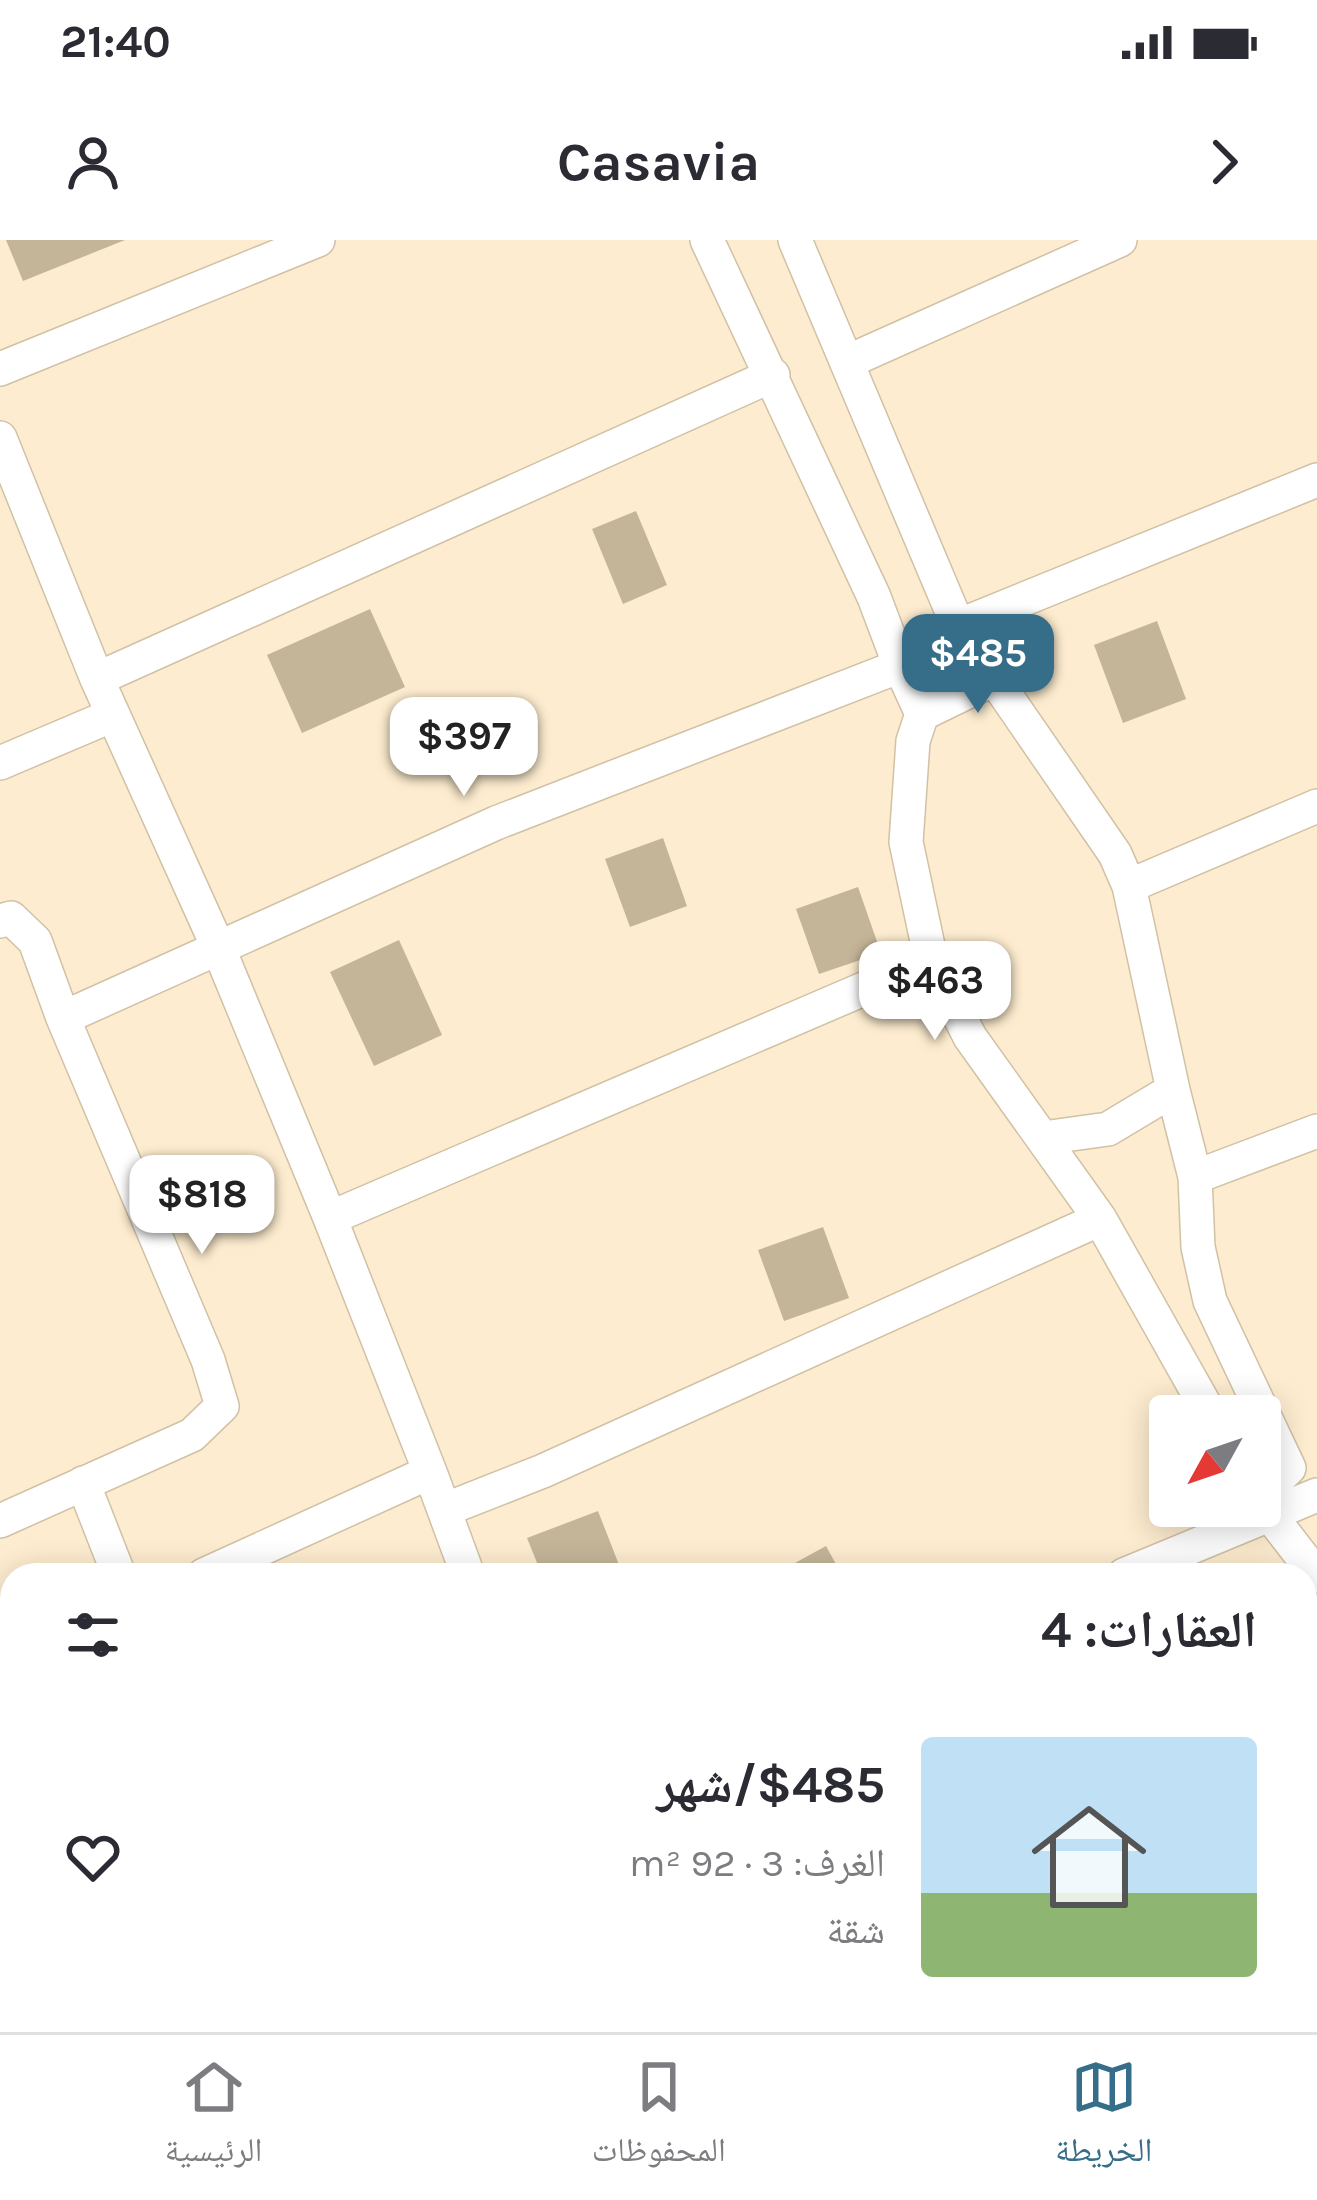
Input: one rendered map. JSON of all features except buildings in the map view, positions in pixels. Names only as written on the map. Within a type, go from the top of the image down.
[{"type":"street","points":[[0,370],[318,240]]},
{"type":"street","points":[[707,240],[874,597],[922,715],[913,741],[906,842],[931,960],[970,1037],[1100,1219],[1199,1395]]},
{"type":"street","points":[[795,240],[958,626],[1115,854],[1129,886],[1195,1177],[1198,1247],[1210,1301],[1289,1468],[1317,1493]]},
{"type":"street","points":[[847,362],[1120,240]]},
{"type":"street","points":[[97,679],[773,375]]},
{"type":"street","points":[[0,438],[97,679],[218,947],[330,1218],[464,1563]]},
{"type":"street","points":[[958,626],[1317,480]]},
{"type":"street","points":[[63,1018],[496,823],[899,666]]},
{"type":"street","points":[[922,715],[994,679]]},
{"type":"street","points":[[0,763],[113,715]]},
{"type":"street","points":[[1129,886],[1317,806]]},
{"type":"street","points":[[0,921],[11,918],[34,941],[208,1360],[222,1406],[192,1435],[0,1521]]},
{"type":"street","points":[[330,1218],[931,960]]},
{"type":"street","points":[[1043,1138],[1108,1130],[1173,1090]]},
{"type":"street","points":[[1195,1177],[1317,1131]]},
{"type":"street","points":[[444,1510],[543,1471],[1100,1219]]},
{"type":"street","points":[[1281,1479],[1289,1468]]},
{"type":"street","points":[[230,1563],[430,1472]]},
{"type":"street","points":[[83,1483],[114,1563]]},
{"type":"street","points":[[1281,1500],[1317,1493]]},
{"type":"street","points":[[1147,1563],[1218,1527]]},
{"type":"street","points":[[1280,1527],[1307,1563]]}]
